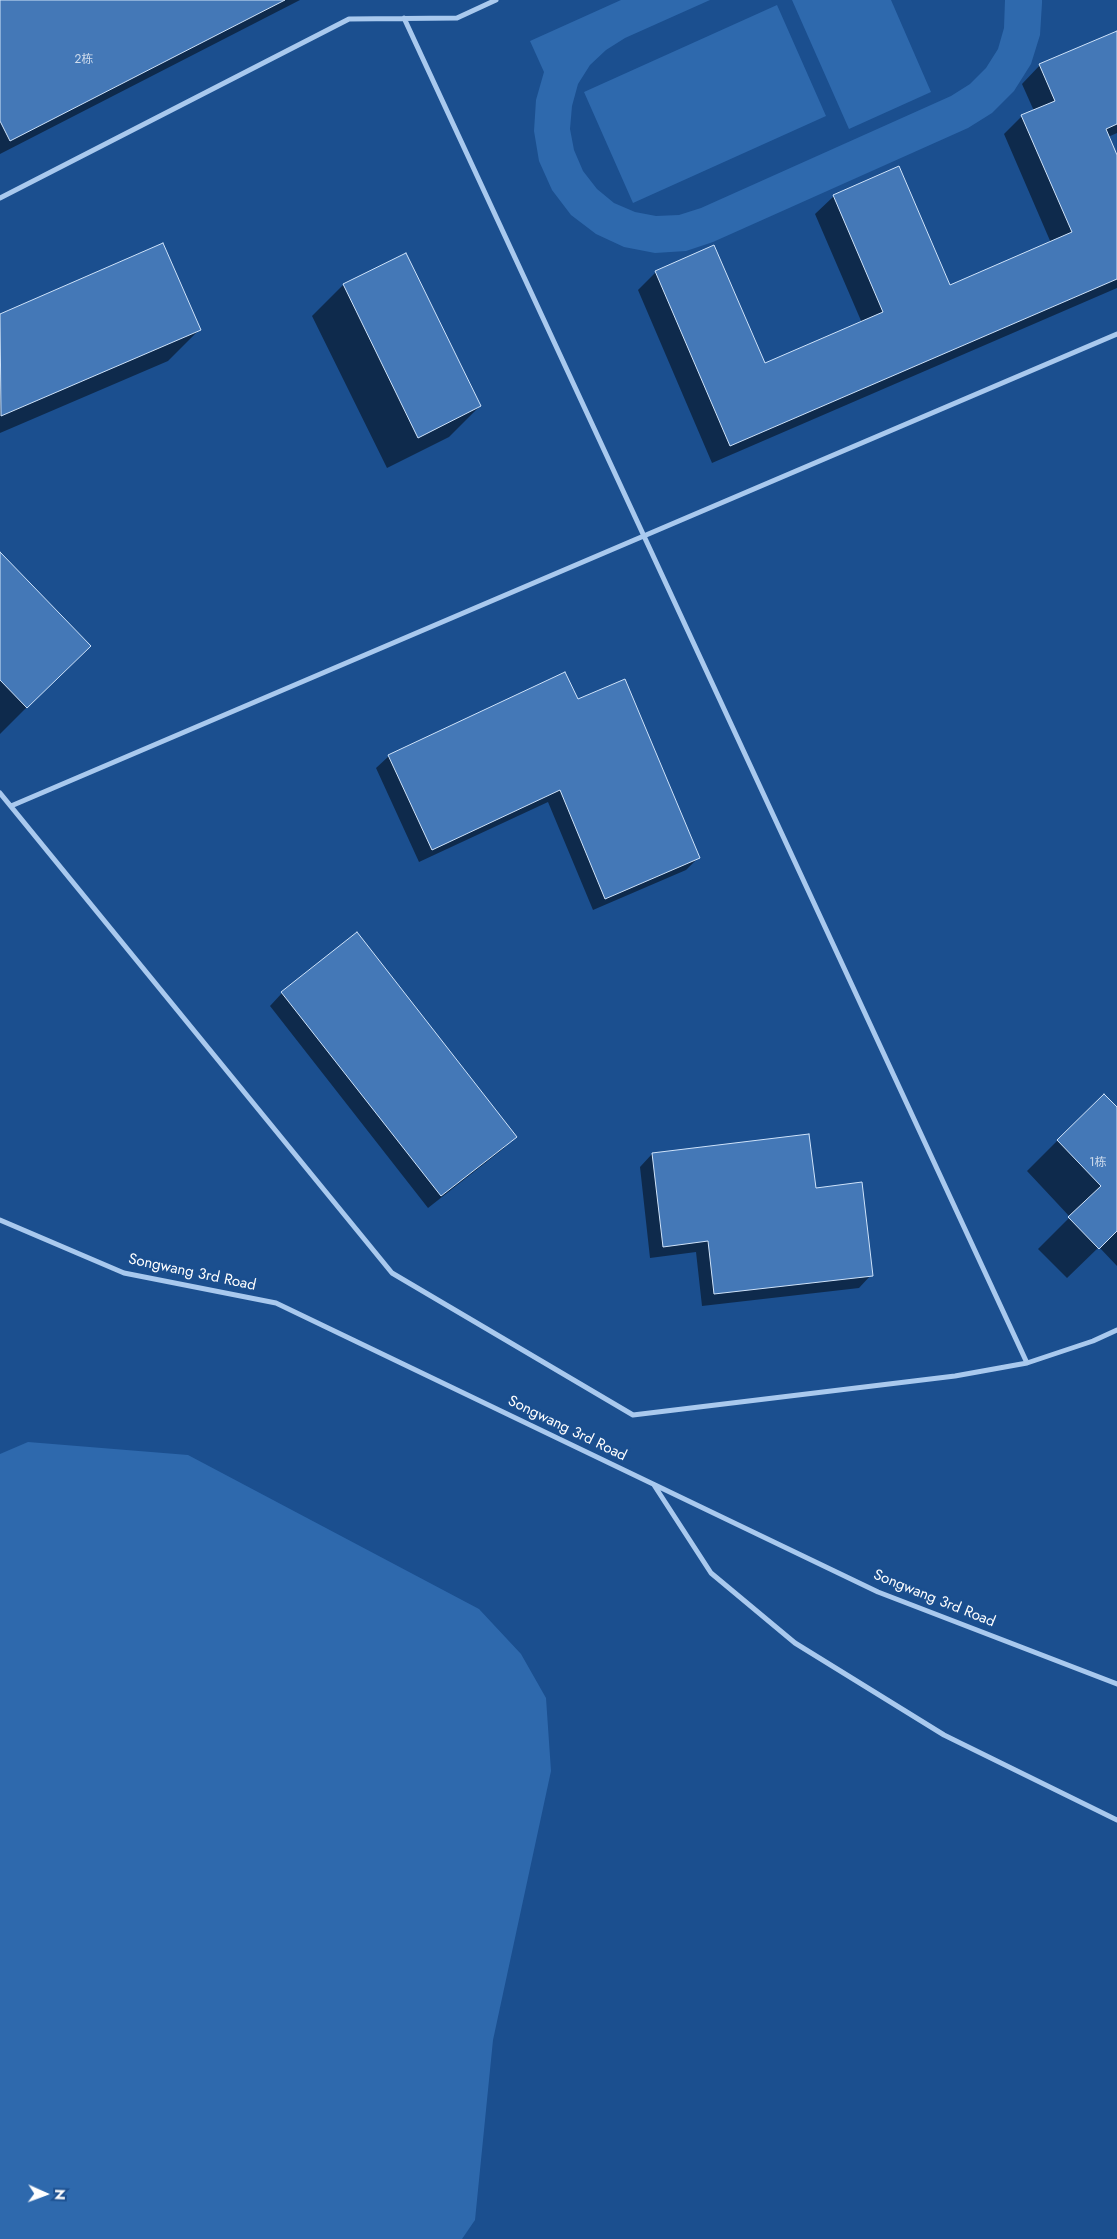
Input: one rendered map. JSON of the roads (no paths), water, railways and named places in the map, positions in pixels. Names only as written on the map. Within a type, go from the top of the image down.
[{"type":"street","points":[[0,198],[350,18],[456,18],[496,0]]},
{"type":"street","points":[[404,18],[1027,1363]]},
{"type":"street","points":[[10,806],[1117,334]]},
{"type":"street","points":[[0,793],[392,1273],[633,1415],[955,1376],[1027,1363],[1093,1342],[1117,1330]]},
{"type":"street","name":"Songwang 3rd Road","points":[[0,1220],[124,1272],[276,1302],[878,1592],[1117,1684]]},
{"type":"street","points":[[654,1484],[711,1573],[795,1643],[944,1735],[1117,1820]]}]
